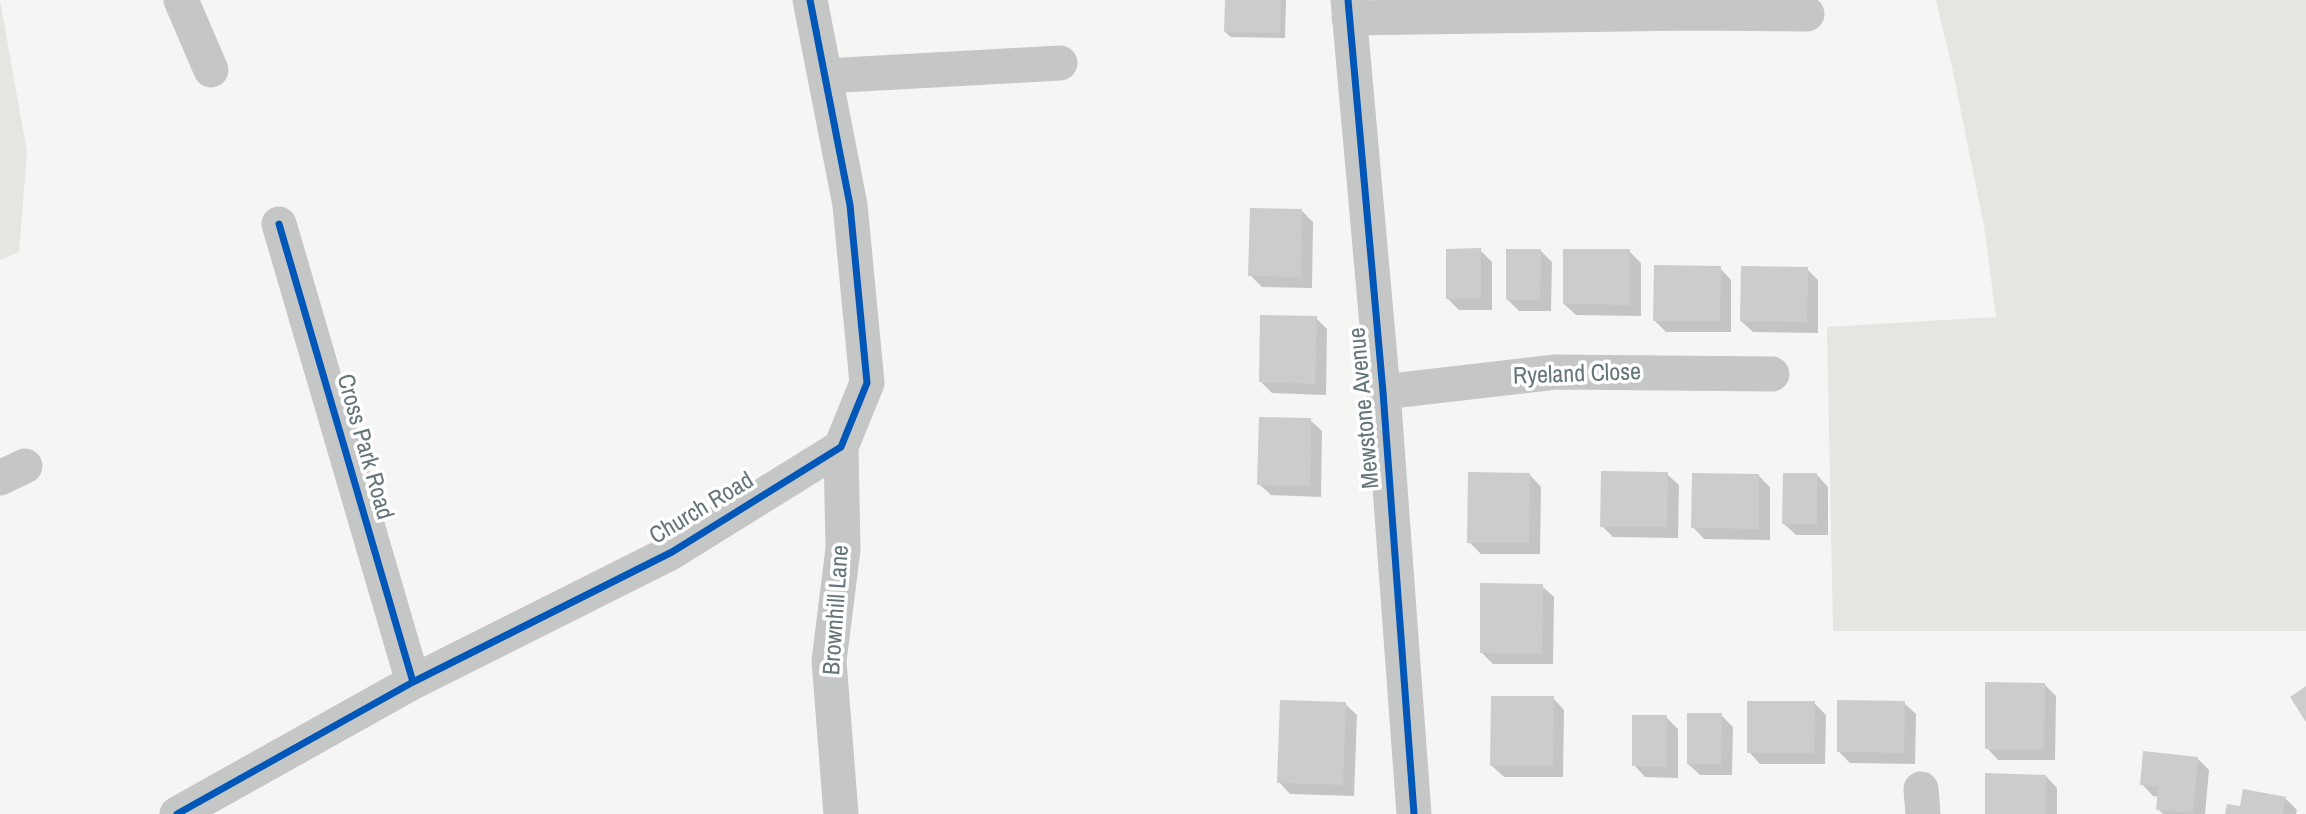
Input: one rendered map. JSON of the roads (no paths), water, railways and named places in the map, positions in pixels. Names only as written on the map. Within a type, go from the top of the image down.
[{"type":"street","points":[[181,0],[211,71]]},
{"type":"street","points":[[810,0],[850,205],[867,383],[841,447]]},
{"type":"street","points":[[1348,9],[1693,7],[1807,14]]},
{"type":"street","name":"Mewstone Avenue","points":[[1348,9],[1383,392],[1415,814]]},
{"type":"street","points":[[825,76],[1060,63]]},
{"type":"street","name":"Cross Park Road","points":[[279,224],[413,682]]},
{"type":"street","name":"Ryeland Close","points":[[1383,392],[1556,372],[1772,374]]},
{"type":"street","name":"Church Road","points":[[177,814],[413,682],[672,552],[841,447]]},
{"type":"street","name":"Brownhill Lane","points":[[841,447],[843,550],[829,661],[841,814]]}]
